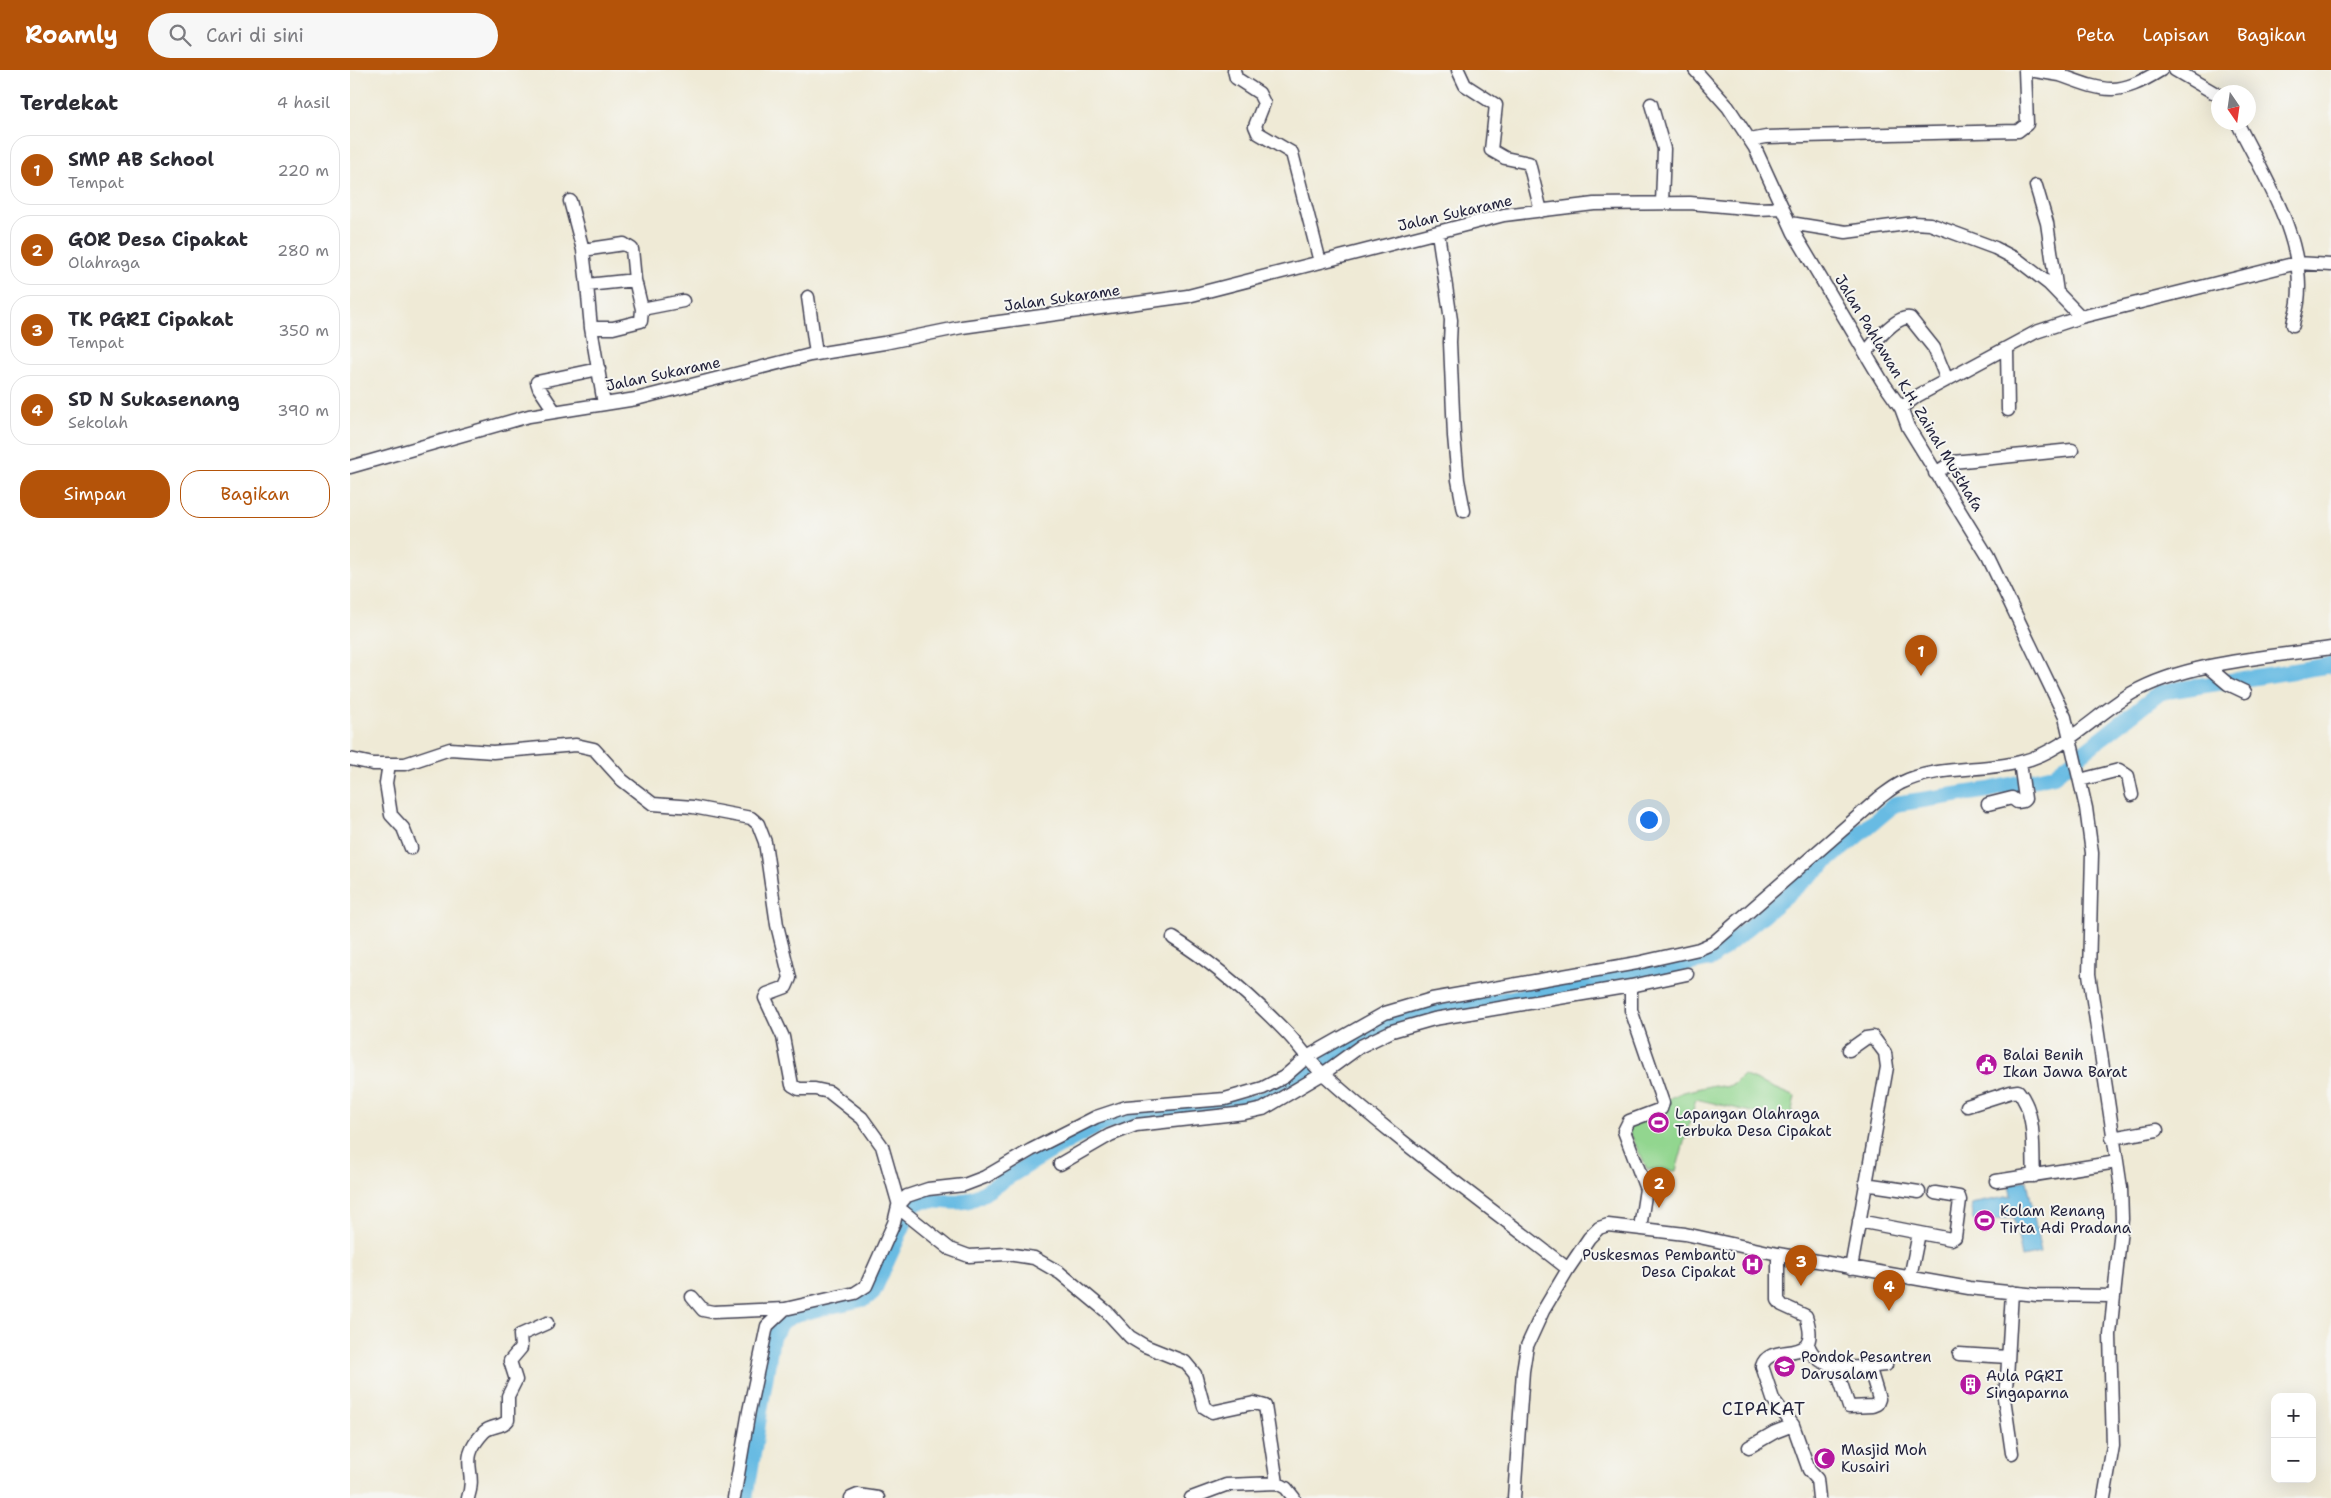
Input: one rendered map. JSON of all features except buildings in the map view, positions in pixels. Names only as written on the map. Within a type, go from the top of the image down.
[{"type":"street","points":[[1234,70],[1236,78],[1259,93],[1264,103],[1255,126],[1258,133],[1292,153],[1320,262]]},
{"type":"street","points":[[1458,70],[1465,85],[1496,104],[1491,150],[1505,158],[1529,163],[1541,211]]},
{"type":"street","name":"Jalan Pahlawan K.H. Zainal Musthafa","points":[[1695,70],[1728,107],[1750,140],[1790,224],[1866,353],[1901,408],[1908,427],[1935,473],[1988,557],[2034,656],[2056,697],[2071,741],[2092,854],[2090,974],[2112,1138],[2117,1162],[2122,1219],[2112,1296],[2110,1335],[2114,1446],[2104,1498]]},
{"type":"street","points":[[1750,140],[1766,137],[2018,131],[2028,124],[2025,70]]},
{"type":"street","points":[[2029,70],[2060,73],[2085,84],[2113,90],[2128,87],[2161,70]]},
{"type":"street","points":[[2175,70],[2211,91]]},
{"type":"street","points":[[1651,104],[1664,149],[1662,203]]},
{"type":"street","points":[[2241,130],[2292,237],[2297,263],[2298,303],[2293,325]]},
{"type":"street","points":[[2036,186],[2047,223],[2057,292]]},
{"type":"street","points":[[570,201],[583,250],[591,328],[604,404]]},
{"type":"street","name":"Jalan Sukarame","points":[[350,466],[529,416],[636,399],[816,354],[884,344],[962,327],[1188,296],[1504,216],[1594,204],[1690,203],[1756,209],[1783,208]]},
{"type":"street","points":[[1790,224],[1846,232],[1914,223],[1930,224],[1995,248],[2018,260],[2057,292],[2081,317]]},
{"type":"street","points":[[1438,233],[1451,320],[1450,342],[1454,436],[1458,480],[1464,511]]},
{"type":"street","points":[[583,250],[624,244],[632,249],[635,280],[642,310],[641,321],[638,324],[613,328],[591,328]]},
{"type":"street","points":[[1901,408],[1917,396],[2036,332],[2081,317],[2297,263],[2331,264]]},
{"type":"street","points":[[587,285],[635,280]]},
{"type":"street","points":[[808,297],[816,354]]},
{"type":"street","points":[[642,310],[683,301]]},
{"type":"street","points":[[1866,353],[1877,339],[1901,319],[1910,318],[1930,342],[1947,380]]},
{"type":"street","points":[[2006,348],[2008,410]]},
{"type":"street","points":[[555,412],[538,388],[537,382],[599,369]]},
{"type":"street","points":[[1935,473],[1953,462],[2072,450]]},
{"type":"street","points":[[1060,1164],[1110,1135],[1136,1125],[1245,1113],[1263,1109],[1315,1065],[1385,1014],[1432,999],[1638,965],[1699,950],[1713,943],[1878,798],[1901,783],[1926,775],[2021,768],[2061,744],[2071,741],[2133,692],[2173,676],[2331,648]]},
{"type":"street","points":[[2212,670],[2228,684],[2245,692]]},
{"type":"street","points":[[350,759],[357,762],[405,764],[450,749],[492,752],[576,745],[594,749],[622,780],[653,804],[693,806],[751,818],[758,824],[765,842],[778,925],[790,978],[786,988],[767,994],[765,998],[783,1037],[792,1085],[799,1089],[815,1089],[829,1092],[862,1118],[882,1146],[904,1211],[950,1249],[969,1256],[1007,1254],[1034,1258],[1060,1273],[1107,1312],[1130,1337],[1145,1346],[1185,1362],[1195,1374],[1204,1407],[1207,1410],[1212,1412],[1254,1403],[1265,1406],[1276,1483]]},
{"type":"street","points":[[389,764],[386,783],[391,815],[403,828],[411,848]]},
{"type":"street","points":[[1988,804],[2012,798],[2017,802],[2023,801],[2021,768]]},
{"type":"street","points":[[2079,777],[2119,770],[2128,776],[2132,795]]},
{"type":"street","points":[[1173,938],[1196,952],[1233,982],[1287,1033],[1315,1065],[1411,1147],[1568,1269]]},
{"type":"street","points":[[1638,965],[1638,984],[1631,1010],[1663,1103],[1661,1109],[1630,1121],[1624,1131],[1646,1188],[1640,1228]]},
{"type":"street","points":[[692,1297],[703,1310],[713,1312],[785,1308],[855,1293],[866,1286],[894,1223],[904,1211],[907,1196],[914,1192],[964,1185],[985,1177],[1031,1150],[1096,1117],[1126,1108],[1149,1104],[1225,1098],[1248,1094],[1392,1031],[1434,1019],[1687,974]]},
{"type":"street","points":[[1849,1050],[1866,1038],[1873,1037],[1885,1053],[1887,1067],[1851,1268]]},
{"type":"street","points":[[1967,1106],[2011,1092],[2018,1092],[2025,1099],[2032,1125],[2034,1176]]},
{"type":"street","points":[[2112,1138],[2157,1130]]},
{"type":"street","points":[[1996,1181],[2117,1162]]},
{"type":"street","points":[[1865,1184],[1919,1192]]},
{"type":"street","points":[[1860,1221],[1951,1239],[1955,1237],[1959,1197],[1935,1193]]},
{"type":"street","points":[[1514,1498],[1524,1371],[1528,1346],[1542,1311],[1568,1269],[1599,1228],[1613,1225],[1685,1234],[1851,1268],[1969,1288],[2037,1295],[2112,1296]]},
{"type":"street","points":[[1910,1278],[1919,1233]]},
{"type":"street","points":[[1778,1254],[1778,1300],[1782,1305],[1806,1316],[1811,1334],[1808,1344],[1802,1348],[1769,1358],[1762,1366],[1773,1399],[1793,1426],[1809,1470],[1817,1479],[1819,1498]]},
{"type":"street","points":[[2012,1292],[2004,1410],[2012,1453]]},
{"type":"street","points":[[734,1498],[763,1336],[773,1318],[785,1308]]},
{"type":"street","points":[[468,1498],[471,1482],[468,1458],[470,1451],[488,1428],[505,1424],[508,1420],[508,1396],[516,1380],[510,1361],[521,1348],[520,1335],[547,1323]]},
{"type":"street","points":[[1808,1344],[1818,1360],[1836,1365],[1886,1365]]},
{"type":"street","points":[[1959,1354],[2008,1357]]},
{"type":"street","points":[[1836,1365],[1849,1407],[1877,1404],[1879,1399],[1869,1366]]},
{"type":"street","points":[[1749,1447],[1793,1426]]},
{"type":"street","points":[[1191,1498],[1226,1485],[1276,1483],[1286,1488],[1294,1498]]},
{"type":"street","points":[[851,1498],[858,1495],[878,1498]]},
{"type":"green space","name":"Lapangan Olahraga Terbuka Desa Cipakat","points":[[1743,1075],[1795,1097],[1790,1121],[1696,1099],[1676,1171],[1647,1169],[1626,1125],[1661,1108],[1670,1098],[1683,1092],[1714,1085],[1725,1087],[1734,1084]]},
{"type":"water","name":"Kolam Renang Tirta Adi Pradana","points":[[2027,1180],[2041,1253],[2022,1257],[2014,1217],[1975,1224],[1971,1204],[2011,1196],[2009,1184]]},
{"type":"waterway","points":[[746,1498],[772,1337],[783,1321],[795,1314],[866,1298],[873,1292],[913,1204],[927,1200],[962,1202],[974,1198],[1066,1142],[1116,1119],[1149,1112],[1223,1108],[1259,1100],[1276,1093],[1384,1023],[1711,959],[1895,804],[1989,790],[2054,775],[2161,692],[2331,665]]},
{"type":"place","name":"SMP AB School","points":[[1921,676]]},
{"type":"place","name":"Balai Benih Ikan Jawa Barat","points":[[1987,1064]]},
{"type":"place","name":"Lapangan Olahraga Terbuka Desa Cipakat","points":[[1659,1123]]},
{"type":"place","name":"GOR Desa Cipakat","points":[[1659,1208]]},
{"type":"place","name":"Kolam Renang Tirta Adi Pradana","points":[[1984,1220]]},
{"type":"place","name":"Puskesmas Pembantu Desa Cipakat","points":[[1752,1264]]},
{"type":"place","name":"TK PGRI Cipakat","points":[[1801,1286]]},
{"type":"place","name":"SD N Sukasenang","points":[[1889,1311]]},
{"type":"place","name":"Pondok Pesantren Darusalam","points":[[1785,1366]]},
{"type":"place","name":"Aula PGRI Singaparna","points":[[1970,1385]]},
{"type":"place","name":"Masjid Moh Kusairi","points":[[1825,1459]]},
{"type":"district","name":"CIPAKAT","points":[[1764,1409]]}]
